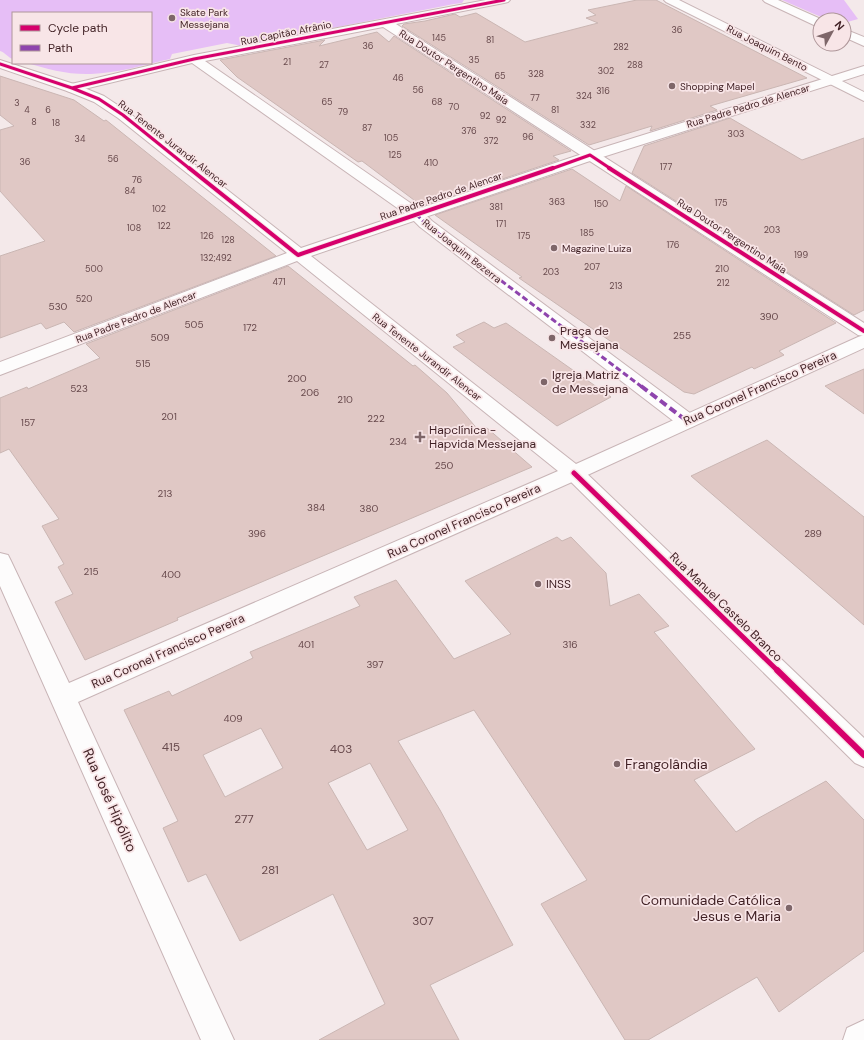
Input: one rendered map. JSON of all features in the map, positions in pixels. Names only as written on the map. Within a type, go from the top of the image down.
[{"type":"main road","name":"Rua Capitão Afrânio","points":[[72,88],[194,59],[504,0]]},
{"type":"main road","name":"Rua Joaquim Bento","points":[[670,0],[864,97]]},
{"type":"main road","points":[[769,0],[812,19]]},
{"type":"main road","name":"Rua Doutor Pergentino Maia","points":[[386,23],[864,331]]},
{"type":"main road","points":[[852,37],[864,42]]},
{"type":"main road","name":"Rua Joaquim Bezerra","points":[[194,59],[416,214],[426,224],[687,421]]},
{"type":"main road","name":"Rua Tenente Jurandir Alencar","points":[[0,64],[72,88],[99,99],[123,115],[574,473]]},
{"type":"main road","name":"Rua Padre Pedro de Alencar","points":[[0,369],[298,255],[416,214],[590,155],[864,70]]},
{"type":"main road","name":"Rua Coronel Francisco Pereira","points":[[63,697],[574,473],[864,341]]},
{"type":"main road","name":"Rua Manuel Castelo Branco","points":[[574,473],[864,756]]},
{"type":"main road","name":"Rua José Hipólito","points":[[0,561],[218,1040]]},
{"type":"main road","points":[[859,1040],[864,1036]]},
{"type":"shaded area","points":[[0,0],[464,0],[462,3],[242,46],[227,43],[172,54],[170,59],[152,63],[152,12],[12,12],[12,58],[0,51]]},
{"type":"shaded area","points":[[782,0],[844,0],[858,19],[852,21],[852,12],[812,13]]},
{"type":"shaded area","points":[[31,64],[148,64],[121,70],[83,74],[75,74]]},
{"type":"building","points":[[637,0],[656,0],[807,78],[710,106],[717,110],[650,131],[652,126],[589,145],[402,26],[404,24],[455,14],[460,17],[476,13],[525,42],[598,23],[586,18],[596,15],[588,10]]},
{"type":"building","points":[[377,32],[389,42],[394,36],[571,151],[553,156],[559,160],[422,206],[362,161],[358,162],[237,77],[220,60],[325,40],[319,46]]},
{"type":"building","points":[[0,76],[74,100],[104,121],[106,120],[276,256],[74,332],[64,322],[46,329],[41,323],[0,338],[0,256],[45,241],[0,191],[0,130],[14,126],[0,115]]},
{"type":"building","points":[[730,118],[802,160],[864,138],[864,310],[854,315],[632,173],[644,146]]},
{"type":"building","points":[[572,169],[620,201],[626,186],[836,323],[779,351],[784,355],[754,369],[752,367],[694,394],[684,392],[519,278],[522,277],[435,215]]},
{"type":"building","points":[[288,266],[413,366],[415,365],[447,393],[479,431],[487,428],[532,467],[177,618],[178,620],[85,660],[55,602],[73,594],[58,567],[64,564],[42,526],[59,519],[9,449],[0,453],[0,398],[27,387],[28,389],[100,358],[86,344]]},
{"type":"building","name":"Igreja Matriz de Messejana","points":[[484,322],[494,328],[506,323],[611,397],[557,426],[453,347],[465,342],[456,335]]},
{"type":"building","points":[[864,369],[864,414],[825,386]]},
{"type":"building","points":[[767,440],[864,517],[864,625],[691,476]]},
{"type":"building","points":[[557,537],[562,541],[571,537],[606,573],[610,606],[639,594],[669,626],[654,632],[755,749],[694,780],[736,832],[826,781],[864,820],[864,951],[779,1012],[757,977],[648,1040],[625,1040],[541,904],[587,880],[474,710],[398,741],[440,810],[513,945],[430,985],[459,1040],[319,1040],[385,1004],[333,894],[240,941],[206,874],[188,882],[163,828],[178,821],[124,710],[169,691],[172,696],[253,658],[250,652],[360,606],[354,597],[396,580],[454,659],[511,634],[465,581]],"holes":[[[261,728],[283,768],[225,797],[203,755]],[[370,763],[408,830],[367,850],[328,783]]]},
{"type":"marked path","points":[[416,214],[426,224],[687,421]]},
{"type":"cycle path","points":[[72,88],[194,59],[504,0]]},
{"type":"cycle path","points":[[0,64],[72,88],[99,99],[123,115],[298,255],[590,155],[864,331]]},
{"type":"cycle path","points":[[574,473],[864,755]]},
{"type":"place","name":"Skate Park Messejana","points":[[172,18]]},
{"type":"place","name":"Shopping Mapel","points":[[672,86]]},
{"type":"place","name":"Magazine Luiza","points":[[554,248]]},
{"type":"place","name":"Praça de Messejana","points":[[552,338]]},
{"type":"place","name":"Igreja Matriz de Messejana","points":[[544,382]]},
{"type":"place","name":"Hapclínica - Hapvida Messejana","points":[[420,437]]},
{"type":"place","name":"INSS","points":[[538,584]]},
{"type":"place","name":"Frangolândia","points":[[617,764]]},
{"type":"place","name":"Comunidade Católica Jesus e Maria","points":[[789,908]]}]
